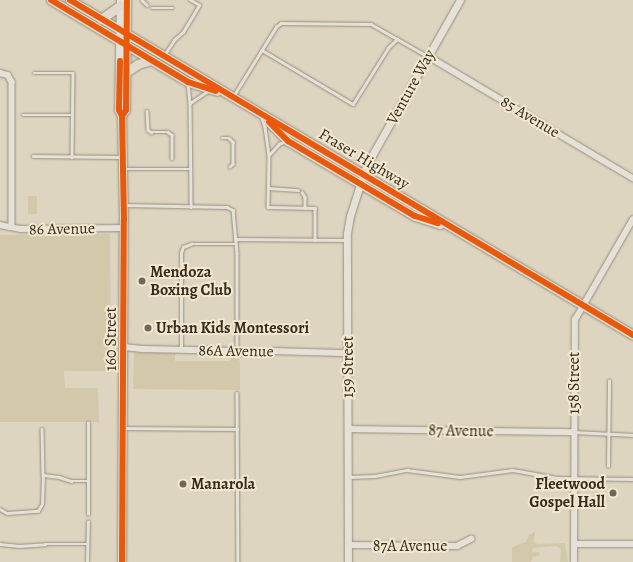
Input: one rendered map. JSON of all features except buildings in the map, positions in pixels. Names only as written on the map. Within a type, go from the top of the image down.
[{"type":"main road","name":"Fraser Highway","points":[[51,0],[188,82],[234,96]]},
{"type":"main road","name":"Fraser Highway","points":[[70,0],[234,96],[633,335]]},
{"type":"main road","name":"160 Street","points":[[122,562],[124,158],[122,116],[118,110],[124,33],[123,2]]},
{"type":"main road","points":[[102,19],[123,2]]},
{"type":"main road","name":"160 Street","points":[[122,116],[126,110],[126,72],[123,44]]},
{"type":"main road","points":[[126,72],[138,64],[151,60]]},
{"type":"main road","name":"Fraser Highway","points":[[260,112],[288,141],[415,216],[456,229]]},
{"type":"street","name":"Venture Way","points":[[363,174],[460,0]]},
{"type":"street","name":"85 Avenue","points":[[428,56],[633,178]]},
{"type":"street","points":[[0,73],[8,75],[11,79],[12,227]]},
{"type":"street","name":"159 Street","points":[[348,562],[347,240],[350,216],[363,174]]},
{"type":"street","name":"158 Street","points":[[574,562],[575,320],[633,220]]},
{"type":"street","name":"86 Avenue","points":[[0,224],[21,229],[124,228]]},
{"type":"street","name":"86A Avenue","points":[[124,347],[236,351],[242,353],[271,353],[275,351],[291,351],[296,353],[348,353]]},
{"type":"street","name":"87 Avenue","points":[[348,429],[574,432]]},
{"type":"street","name":"87A Avenue","points":[[348,545],[457,546],[471,539]]},
{"type":"street","points":[[574,544],[633,544]]},
{"type":"lane","points":[[142,0],[147,6]]},
{"type":"lane","points":[[164,56],[174,40],[183,32],[199,5],[190,0]]},
{"type":"lane","points":[[152,8],[173,8]]},
{"type":"lane","points":[[234,96],[277,26],[282,23],[371,24],[428,56]]},
{"type":"lane","points":[[262,50],[353,104],[388,48],[397,39]]},
{"type":"lane","points":[[34,73],[73,73],[72,157]]},
{"type":"lane","points":[[188,82],[188,95],[190,103],[190,207]]},
{"type":"lane","points":[[190,103],[212,90]]},
{"type":"lane","points":[[147,111],[148,130],[151,132],[168,132],[172,135],[172,158]]},
{"type":"lane","points":[[260,112],[265,127],[268,155],[268,207],[315,208],[315,240]]},
{"type":"lane","points":[[23,115],[72,115]]},
{"type":"lane","points":[[222,138],[229,138],[233,142],[233,164],[230,167]]},
{"type":"lane","points":[[268,155],[279,144],[288,141]]},
{"type":"lane","points":[[33,156],[124,158]]},
{"type":"lane","points":[[124,169],[190,169]]},
{"type":"lane","points":[[268,188],[298,190]]},
{"type":"lane","points":[[302,192],[305,197],[305,208]]},
{"type":"lane","points":[[124,204],[231,208],[234,214],[236,244],[236,351]]},
{"type":"lane","points":[[235,239],[347,240]]},
{"type":"lane","points":[[181,350],[182,248],[184,245],[191,244],[236,244]]},
{"type":"lane","points":[[608,466],[609,381]]},
{"type":"lane","points":[[237,393],[238,562]]},
{"type":"lane","points":[[88,424],[88,514]]},
{"type":"lane","points":[[123,428],[237,429]]},
{"type":"lane","points":[[0,509],[7,513],[38,511],[42,504],[42,429]]},
{"type":"lane","points":[[574,432],[633,434]]},
{"type":"lane","points":[[348,477],[375,476],[412,470],[460,477],[513,470],[552,478],[633,480]]},
{"type":"lane","points":[[42,475],[59,477],[71,481],[88,481]]},
{"type":"lane","points":[[87,562],[88,522]]},
{"type":"lane","points":[[0,544],[19,546],[45,544],[88,544]]},
{"type":"shaded area","points":[[28,196],[37,196],[37,214],[28,214]]},
{"type":"shaded area","points":[[110,234],[111,371],[64,371],[65,388],[98,388],[99,422],[0,422],[0,235]]},
{"type":"shaded area","points":[[134,353],[175,353],[175,361],[230,361],[230,354],[236,354],[240,362],[240,390],[133,389]]},
{"type":"shaded area","points":[[534,532],[535,535],[533,541],[538,544],[565,543],[568,562],[560,562],[561,551],[560,548],[556,546],[533,548],[532,552],[539,552],[540,555],[533,557],[531,562],[512,562],[512,548],[526,542],[529,535]]},
{"type":"cycle path","points":[[51,0],[188,82],[216,91]]},
{"type":"cycle path","points":[[70,0],[633,335]]},
{"type":"cycle path","points":[[122,562],[124,220],[122,116],[126,110],[127,0]]},
{"type":"cycle path","points":[[120,61],[119,110],[122,116]]},
{"type":"cycle path","points":[[269,122],[288,141],[415,216],[438,223]]},
{"type":"place","name":"Mendoza Boxing Club","points":[[142,281]]},
{"type":"place","name":"Urban Kids Montessori","points":[[148,328]]},
{"type":"place","name":"Manarola","points":[[183,484]]},
{"type":"place","name":"Fleetwood Gospel Hall","points":[[613,493]]}]
